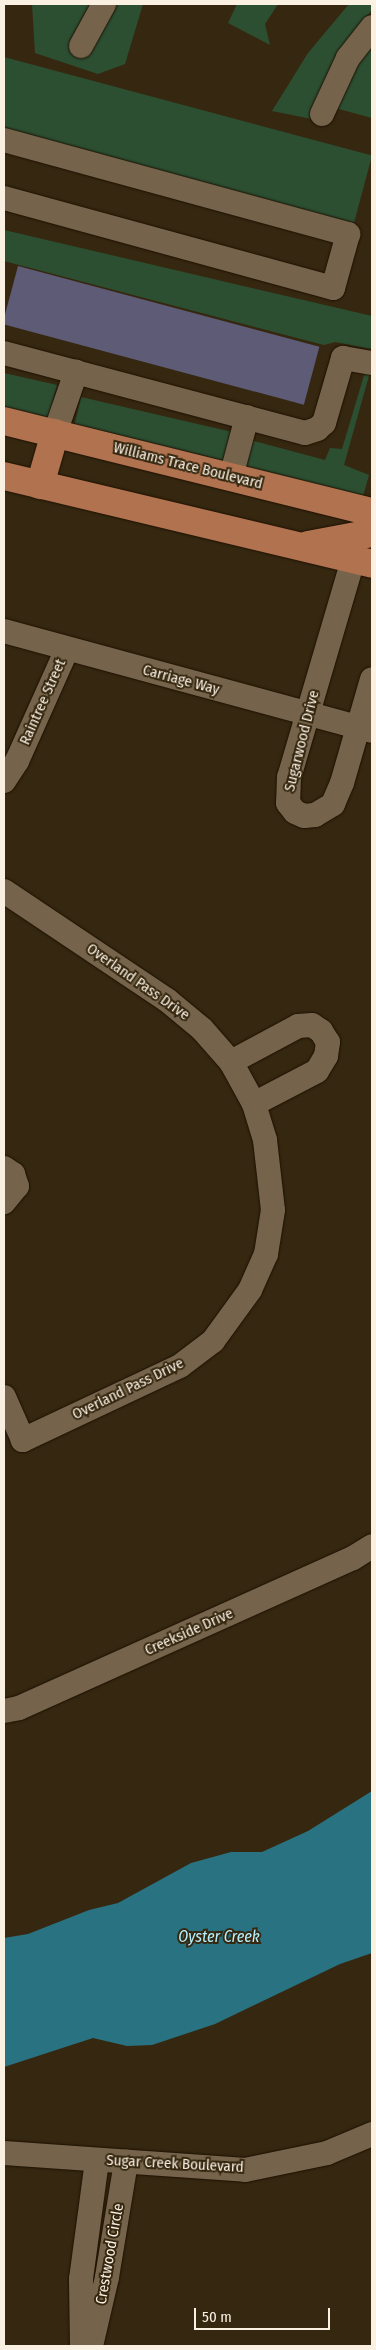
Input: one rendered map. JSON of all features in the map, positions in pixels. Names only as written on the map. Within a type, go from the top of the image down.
[{"type":"main road","name":"Williams Trace Boulevard","points":[[4,421],[231,477],[372,515]]},
{"type":"main road","points":[[40,486],[55,433]]},
{"type":"main road","points":[[4,476],[299,547],[366,561]]},
{"type":"main road","points":[[299,547],[372,515]]},
{"type":"street","points":[[81,46],[104,4]]},
{"type":"street","points":[[322,114],[348,58],[372,27]]},
{"type":"street","points":[[4,140],[348,234],[333,288],[4,198]]},
{"type":"street","points":[[4,353],[305,433],[317,429],[324,423],[343,358],[372,363]]},
{"type":"street","points":[[55,433],[76,372]]},
{"type":"street","points":[[231,477],[247,417]]},
{"type":"street","name":"Sugarwood Drive","points":[[366,561],[306,714],[287,792],[288,803],[304,816],[324,812],[332,804],[365,729],[372,679]]},
{"type":"street","name":"Carriage Way","points":[[4,631],[365,729]]},
{"type":"street","name":"Raintree Street","points":[[4,781],[16,760],[67,649]]},
{"type":"street","name":"Overland Pass Drive","points":[[4,891],[167,1000],[202,1029],[231,1062],[254,1104],[266,1140],[274,1210],[266,1254],[245,1298],[213,1341],[180,1366],[23,1440],[4,1397]]},
{"type":"street","points":[[231,1062],[298,1026],[312,1025],[322,1031],[328,1042],[326,1056],[317,1071],[254,1104]]},
{"type":"street","points":[[4,1168],[12,1174],[17,1186],[4,1202]]},
{"type":"street","name":"Creekside Drive","points":[[4,1711],[19,1708],[372,1546]]},
{"type":"street","name":"Sugar Creek Boulevard","points":[[4,2152],[245,2170],[327,2153],[372,2134]]},
{"type":"street","name":"Crestwood Circle","points":[[82,2346],[82,2279],[97,2160]]},
{"type":"street","name":"Crestwood Circle","points":[[91,2346],[108,2277],[126,2162]]},
{"type":"green space","points":[[32,4],[143,4],[125,64],[98,74],[35,53]]},
{"type":"green space","points":[[237,4],[278,4],[265,24],[270,45],[228,23]]},
{"type":"green space","points":[[349,4],[372,4],[372,10],[343,45],[312,119],[272,111],[308,53]]},
{"type":"green space","points":[[372,44],[372,118],[335,108],[357,64]]},
{"type":"green space","points":[[4,57],[372,156],[353,225],[4,132]]},
{"type":"green space","points":[[4,230],[372,316],[372,349],[335,342],[324,345],[4,261]]},
{"type":"green space","points":[[365,372],[370,372],[344,465],[369,475],[362,500],[239,473],[250,440],[325,460],[330,448],[342,449]]},
{"type":"green space","points":[[4,373],[57,385],[48,419],[4,410]]},
{"type":"green space","points":[[81,397],[231,432],[224,461],[74,426]]},
{"type":"water","name":"Oyster Creek","points":[[372,1791],[372,1953],[340,1964],[215,2024],[152,2045],[127,2046],[93,2038],[4,2067],[4,1938],[28,1934],[89,1910],[118,1903],[191,1863],[231,1852],[262,1852],[308,1831]]},
{"type":"building","points":[[18,266],[319,347],[304,405],[4,324]]}]
